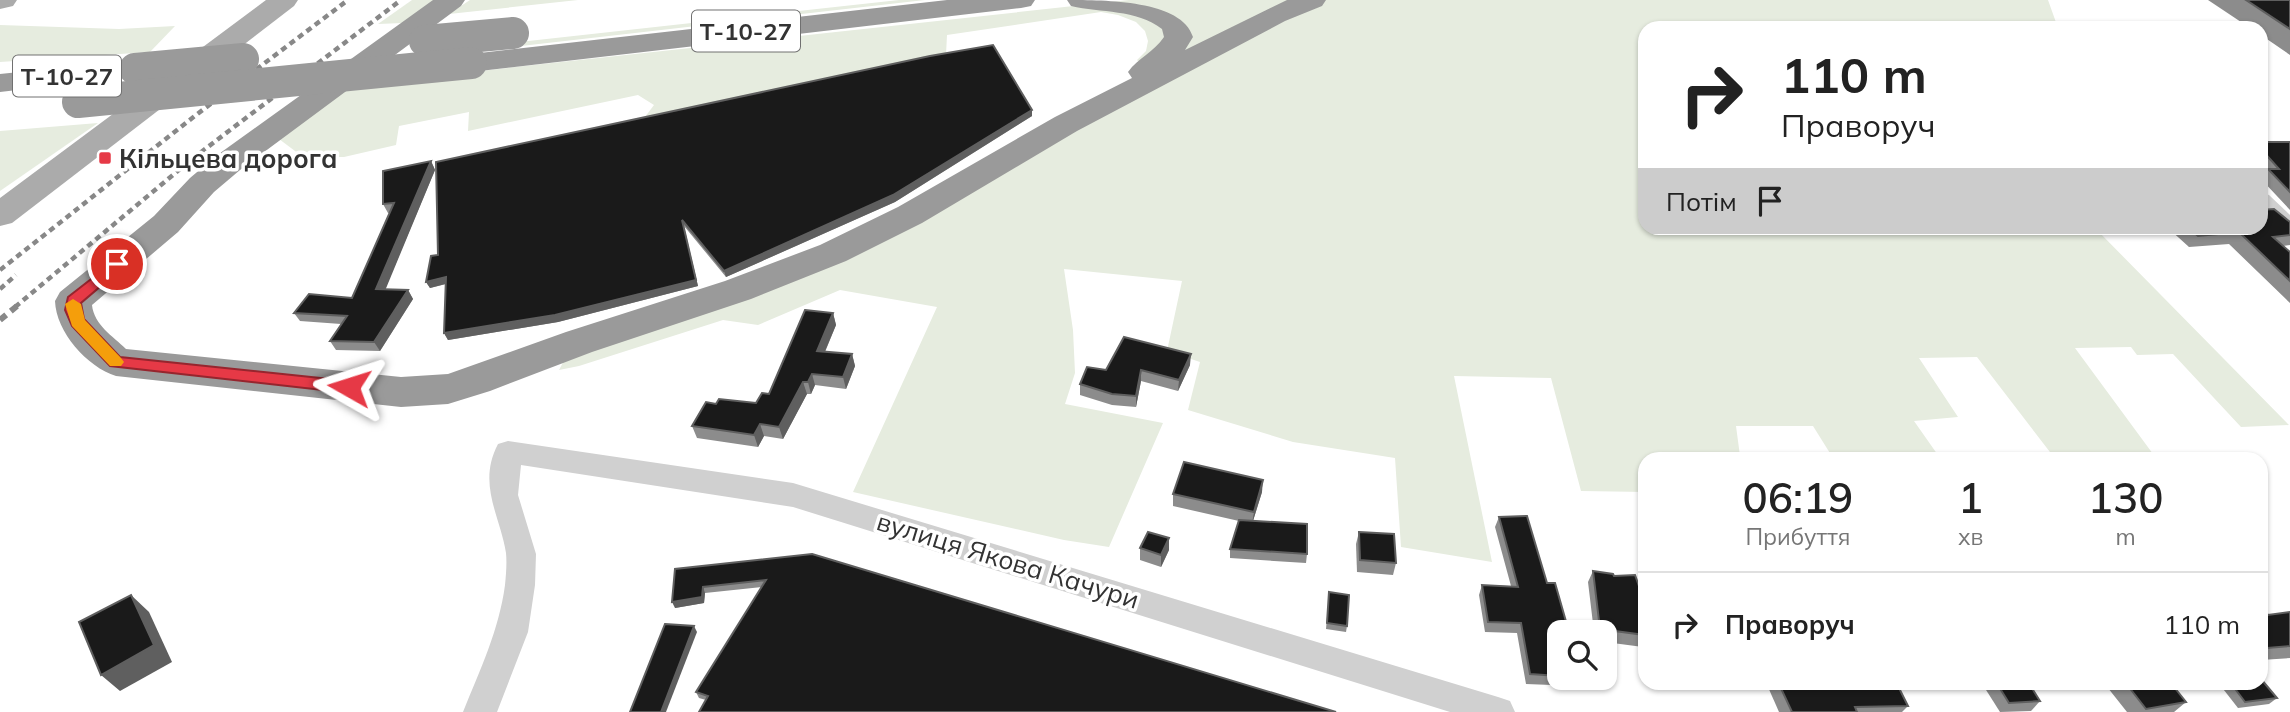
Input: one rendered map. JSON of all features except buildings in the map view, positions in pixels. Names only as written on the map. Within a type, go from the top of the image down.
[{"type":"highway","points":[[452,0],[228,163],[202,185],[166,224],[73,301],[72,310],[78,322],[116,362],[401,392],[447,389],[476,381],[579,342],[738,290],[833,253],[910,215],[1066,124],[1275,15],[1312,0]]},
{"type":"highway","name":"Т-10-27","points":[[0,83],[513,33],[806,0]]},
{"type":"highway","name":"Т-10-27","points":[[0,109],[471,63],[1021,0]]},
{"type":"highway","points":[[1066,124],[1171,53],[1177,42],[1178,32],[1173,21],[1159,12],[1081,0]]},
{"type":"main road","points":[[0,215],[44,179],[284,0]]},
{"type":"main road","points":[[0,205],[44,179]]},
{"type":"street","points":[[2268,207],[2290,228]]},
{"type":"street","points":[[480,712],[512,632],[520,585],[521,554],[503,495],[508,452]]},
{"type":"street","name":"вулиця Якова Качури","points":[[508,452],[793,495],[1498,712]]},
{"type":"shaded area","points":[[412,0],[438,0],[403,23],[378,24]]},
{"type":"shaded area","points":[[470,0],[578,0],[449,14]]},
{"type":"shaded area","points":[[899,0],[925,0],[460,53],[464,48]]},
{"type":"shaded area","points":[[1129,0],[2048,0],[2056,21],[1638,21],[1638,235],[2102,235],[2289,425],[2241,427],[2173,354],[2137,355],[2131,347],[2075,348],[2152,452],[2050,452],[1977,357],[1919,358],[1958,417],[1914,421],[1936,452],[1829,452],[1813,426],[1736,426],[1739,452],[1638,452],[1638,492],[1581,491],[1551,378],[1454,376],[1492,562],[1401,547],[1395,458],[1293,442],[1188,410],[1200,362],[1167,351],[1182,281],[1064,269],[1073,330],[1075,373],[1065,404],[1163,423],[1109,547],[1064,540],[853,492],[937,307],[840,290],[758,325],[723,320],[559,370],[567,355],[735,298],[1158,82],[1137,60],[1146,51],[1148,41],[1145,31],[1136,22],[1101,12],[947,35],[946,55],[642,121],[654,105],[638,95],[468,131],[469,112],[399,126],[396,145],[344,157],[303,157],[275,136],[342,86]]},
{"type":"shaded area","points":[[0,25],[119,29],[175,26],[150,52],[0,62]]},
{"type":"shaded area","points":[[98,123],[0,191],[0,131]]},
{"type":"railway","points":[[0,270],[196,115],[348,0]]},
{"type":"railway","points":[[15,307],[192,159],[401,0]]},
{"type":"railway","points":[[0,289],[16,275]]},
{"type":"railway","points":[[0,320],[17,306]]},
{"type":"slow traffic","points":[[73,304],[72,310],[78,322],[116,362]]},
{"type":"place","name":"Кільцева дорога","points":[[105,158]]},
{"type":"route","points":[[117,264],[73,301],[72,310],[78,322],[116,362],[349,387]]}]
